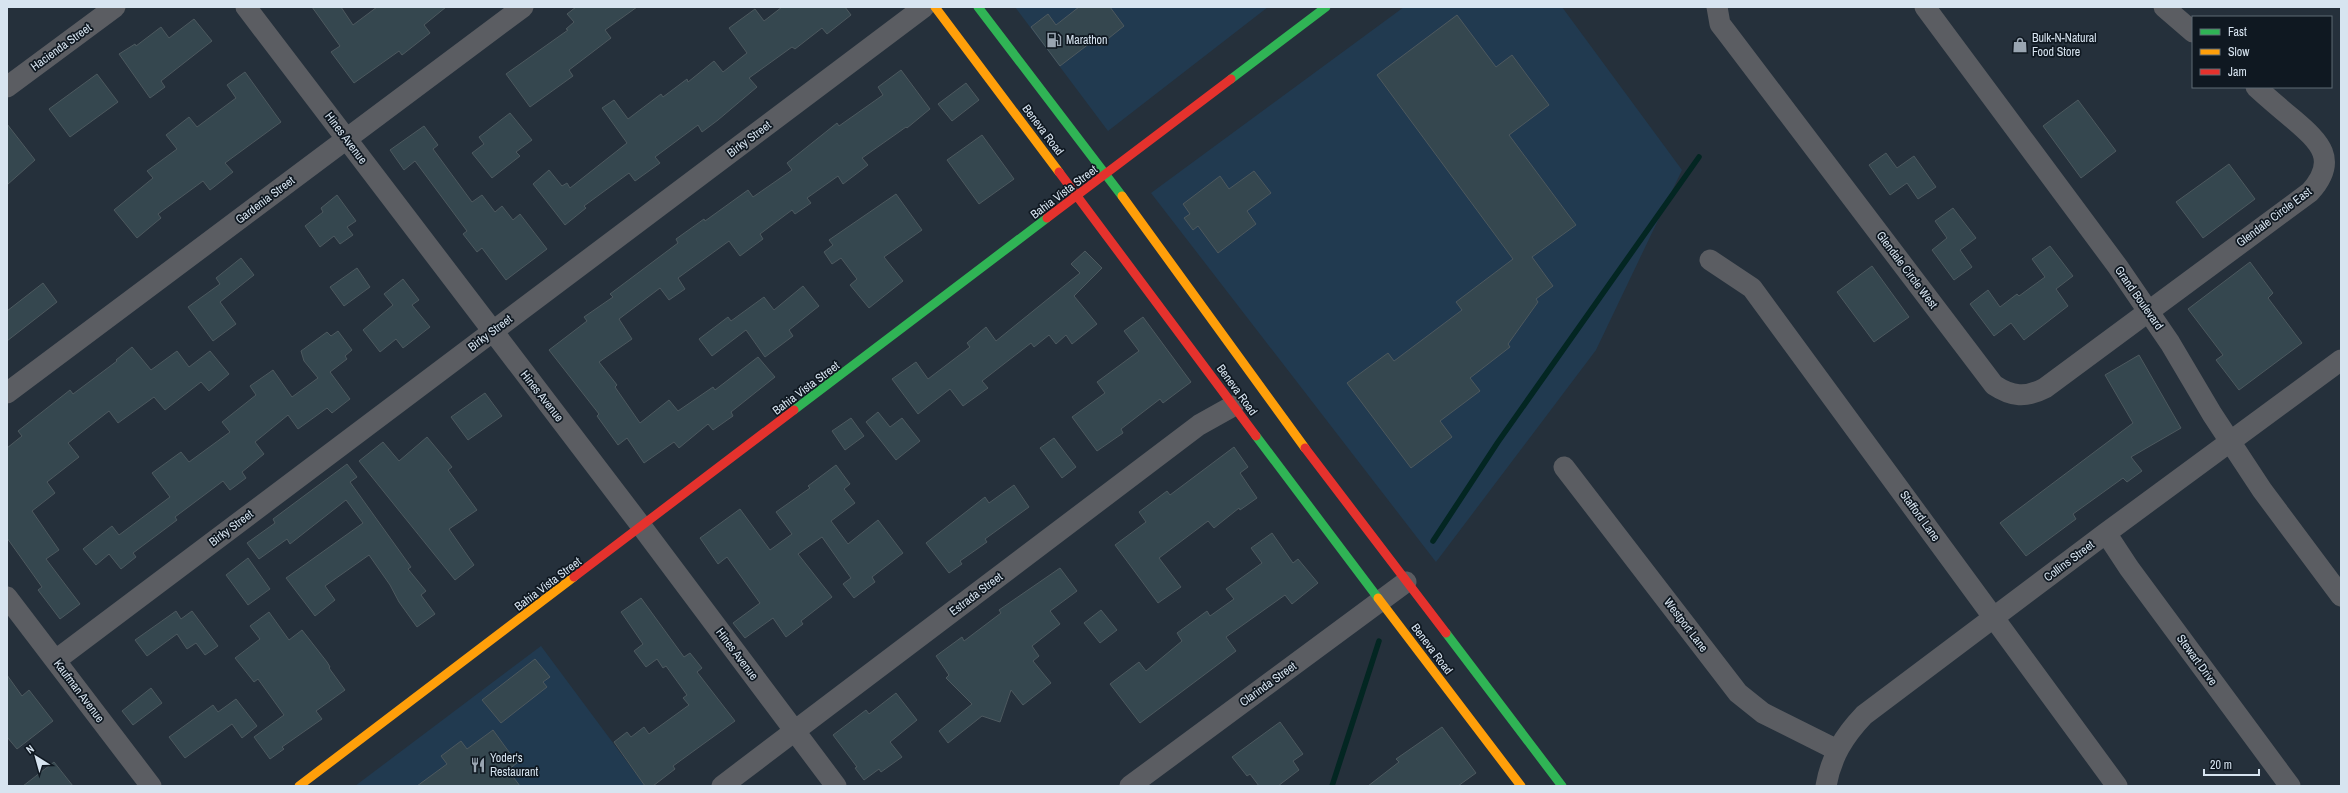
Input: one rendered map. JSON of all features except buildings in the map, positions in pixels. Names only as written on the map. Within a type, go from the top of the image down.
[{"type":"main road","name":"Beneva Road","points":[[935,7],[1380,601],[1521,786]]},
{"type":"main road","name":"Beneva Road","points":[[978,7],[1106,174],[1258,385],[1562,786]]},
{"type":"main road","name":"Bahia Vista Street","points":[[299,786],[1326,7]]},
{"type":"street","name":"Hacienda Street","points":[[7,87],[115,7]]},
{"type":"street","name":"Hines Avenue","points":[[246,7],[642,527],[836,786]]},
{"type":"street","name":"Gardenia Street","points":[[7,393],[523,7]]},
{"type":"street","name":"Birky Street","points":[[56,660],[924,7]]},
{"type":"street","name":"Glendale Circle West","points":[[1717,7],[1720,24],[1994,385],[2006,393],[2020,396],[2033,394],[2045,388],[2148,311]]},
{"type":"street","name":"Grand Boulevard","points":[[1925,7],[2118,267],[2148,311],[2262,490],[2341,596]]},
{"type":"street","points":[[2164,7],[2192,31]]},
{"type":"street","name":"Glendale Circle East","points":[[2148,311],[2310,192],[2319,181],[2325,162],[2323,150],[2316,139],[2257,88]]},
{"type":"street","name":"Stafford Lane","points":[[1710,260],[1752,288],[1994,616],[2117,786]]},
{"type":"street","name":"Collins Street","points":[[1826,786],[1829,768],[1837,750],[1864,715],[1994,616],[2341,360]]},
{"type":"street","name":"Estrada Street","points":[[722,786],[1199,425],[1234,406]]},
{"type":"street","name":"Westport Lane","points":[[1564,467],[1738,693],[1763,713],[1837,750]]},
{"type":"street","name":"Stewart Drive","points":[[2106,533],[2129,568],[2290,786]]},
{"type":"street","name":"Clarinda Street","points":[[1130,786],[1406,582]]},
{"type":"street","name":"Kaufman Avenue","points":[[7,597],[151,786]]},
{"type":"shaded area","points":[[1015,7],[1268,7],[1108,131]]},
{"type":"shaded area","points":[[1404,7],[1562,7],[1682,170],[1596,350],[1436,562],[1151,193]]},
{"type":"shaded area","points":[[541,646],[645,786],[355,786]]},
{"type":"waterway","points":[[1433,541],[1498,442],[1699,157]]},
{"type":"waterway","points":[[1332,786],[1379,641]]},
{"type":"traffic: fast","points":[[978,7],[1122,196]]},
{"type":"traffic: fast","points":[[1231,79],[1326,7]]},
{"type":"traffic: fast","points":[[794,410],[1047,218]]},
{"type":"traffic: fast","points":[[1256,436],[1378,598]]},
{"type":"traffic: fast","points":[[1446,633],[1562,786]]},
{"type":"traffic: slow","points":[[935,7],[1059,172]]},
{"type":"traffic: slow","points":[[1122,196],[1305,448]]},
{"type":"traffic: slow","points":[[299,786],[574,577]]},
{"type":"traffic: slow","points":[[1378,598],[1521,786]]},
{"type":"traffic: jam","points":[[1047,218],[1231,79]]},
{"type":"traffic: jam","points":[[1059,172],[1256,436]]},
{"type":"traffic: jam","points":[[574,577],[794,410]]},
{"type":"traffic: jam","points":[[1305,448],[1446,633]]},
{"type":"place","name":"Marathon","points":[[1054,40]]},
{"type":"place","name":"Bulk-N-Natural Food Store","points":[[2020,45]]},
{"type":"place","name":"Yoder‘s Restaurant","points":[[478,765]]}]
